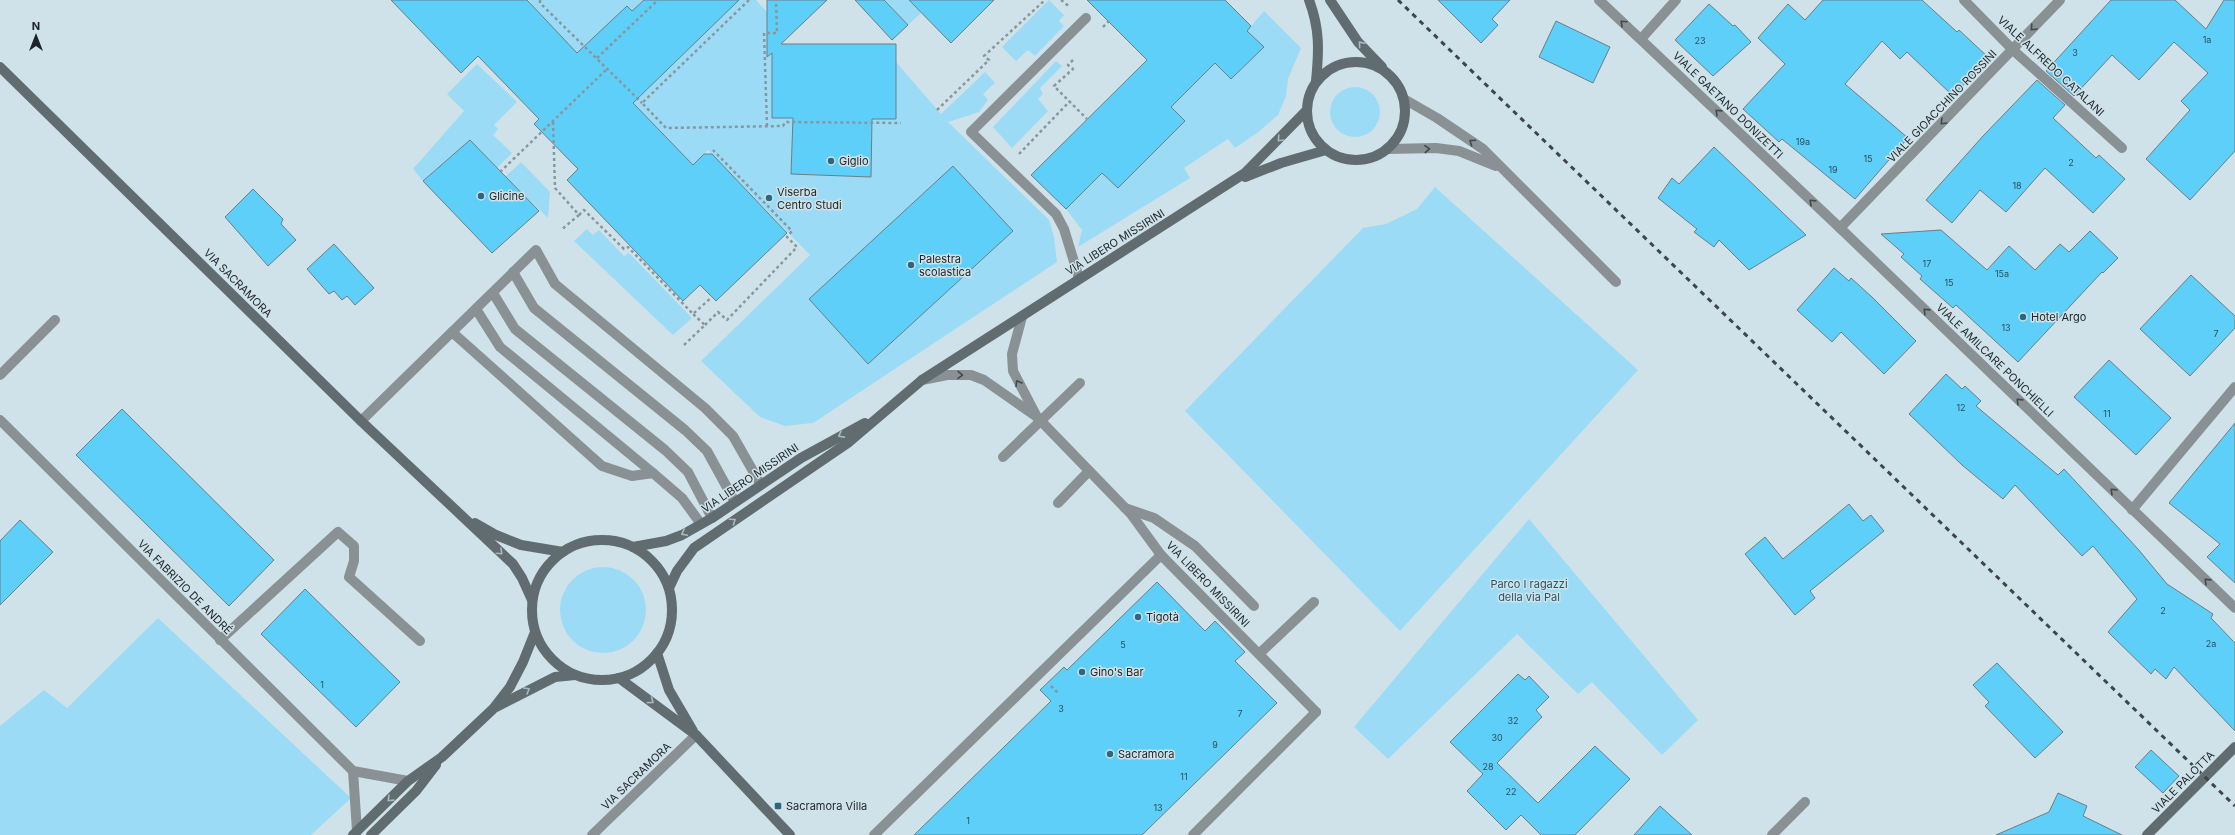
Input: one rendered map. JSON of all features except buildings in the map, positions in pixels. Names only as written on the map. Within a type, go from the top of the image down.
[{"type":"street","points":[[1309,0],[1317,27],[1319,50],[1316,81]]},
{"type":"street","points":[[1330,0],[1358,42],[1388,72],[1398,85],[1404,99],[1406,113],[1403,126],[1397,139],[1388,149],[1373,157],[1357,160],[1340,158],[1326,150],[1315,139],[1309,126],[1306,111],[1309,95],[1316,81],[1328,70],[1342,63],[1358,61],[1374,65],[1388,72]]},
{"type":"street","name":"VIALE GAETANO DONIZETTI","points":[[1599,0],[1840,228]]},
{"type":"street","points":[[1641,39],[1676,0]]},
{"type":"street","name":"VIALE ALFREDO CATALANI","points":[[1964,0],[2013,50],[2122,148]]},
{"type":"street","name":"VIALE GIOACCHINO ROSSINI","points":[[1840,228],[2060,0]]},
{"type":"street","points":[[1079,278],[1064,229],[1056,214],[971,132],[1086,18]]},
{"type":"street","name":"VIA SACRAMORA","points":[[0,67],[361,421],[512,564],[522,578],[532,600]]},
{"type":"street","points":[[1404,99],[1483,149],[1616,282]]},
{"type":"street","name":"VIA LIBERO MISSIRINI","points":[[669,588],[677,571],[694,548],[837,450],[922,380],[1245,173],[1306,111]]},
{"type":"street","points":[[1388,149],[1436,148],[1458,151],[1501,168]]},
{"type":"street","name":"VIA LIBERO MISSIRINI","points":[[1222,189],[1259,170],[1326,150]]},
{"type":"street","name":"VIALE AMILCARE PONCHIELLI","points":[[1840,228],[2235,608]]},
{"type":"street","points":[[361,421],[536,250],[555,284],[705,408],[733,436],[761,485]]},
{"type":"street","points":[[513,272],[534,308],[685,430],[707,451],[736,502]]},
{"type":"street","points":[[493,293],[515,329],[665,450],[688,472],[712,518]]},
{"type":"street","points":[[476,309],[500,347],[682,498],[701,524]]},
{"type":"street","name":"VIA LIBERO MISSIRINI","points":[[1022,317],[1012,354],[1013,371],[1039,420]]},
{"type":"street","points":[[0,375],[55,320]]},
{"type":"street","points":[[452,332],[602,466],[632,476],[653,473]]},
{"type":"street","name":"VIA LIBERO MISSIRINI","points":[[922,380],[947,375],[971,375],[984,380],[1039,420],[1125,508],[1160,555],[1316,712],[1193,835]]},
{"type":"street","points":[[1003,457],[1039,420],[1069,392],[1080,384]]},
{"type":"street","points":[[2132,510],[2235,387]]},
{"type":"street","name":"VIA LIBERO MISSIRINI","points":[[633,547],[666,541],[701,524],[827,442],[876,418]]},
{"type":"street","name":"VIA FABRIZIO DE ANDRÉ","points":[[0,420],[353,771]]},
{"type":"street","points":[[1058,503],[1089,471]]},
{"type":"street","points":[[1125,508],[1154,518],[1195,546],[1254,606]]},
{"type":"street","name":"VIA SACRAMORA","points":[[462,515],[496,535],[521,545],[563,552]]},
{"type":"street","points":[[220,640],[338,532],[354,546],[354,562],[349,577],[420,641]]},
{"type":"street","points":[[493,709],[555,677],[575,675],[597,680],[619,678],[640,669],[657,654],[668,634],[670,626],[672,611],[669,588],[661,571],[649,557],[633,547],[623,543],[603,540],[582,543],[563,552],[548,564],[538,581],[532,600],[535,632],[550,658],[575,675]]},
{"type":"street","points":[[874,835],[1160,555]]},
{"type":"street","points":[[1259,654],[1314,602]]},
{"type":"street","points":[[355,833],[408,781],[442,757],[493,709],[510,687],[535,632]]},
{"type":"street","points":[[657,654],[669,690],[696,735]]},
{"type":"street","points":[[619,678],[696,735],[790,835]]},
{"type":"street","name":"VIA SACRAMORA","points":[[592,835],[696,735]]},
{"type":"street","name":"VIALE PALOTTA","points":[[2147,835],[2235,747]]},
{"type":"street","points":[[371,835],[416,791],[442,757]]},
{"type":"street","points":[[355,833],[353,771],[408,781]]},
{"type":"street","points":[[1772,835],[1805,802]]},
{"type":"path","points":[[540,0],[540,3],[666,128],[783,126],[785,122],[900,123]]},
{"type":"path","points":[[597,58],[658,0]]},
{"type":"path","points":[[642,103],[749,0]]},
{"type":"path","points":[[767,126],[764,33],[777,33],[776,0]]},
{"type":"path","points":[[937,110],[989,60],[984,56],[1044,0]]},
{"type":"path","points":[[1098,32],[1108,22]]},
{"type":"path","points":[[1078,54],[1068,65],[1073,69],[1054,86],[1087,119]]},
{"type":"path","points":[[500,172],[607,69]]},
{"type":"path","points":[[1007,166],[1070,101]]},
{"type":"path","points":[[553,121],[555,188],[579,215]]},
{"type":"path","points":[[684,346],[718,312],[727,320],[797,247],[787,237],[792,231],[713,150]]},
{"type":"path","points":[[561,230],[584,210],[624,249],[628,247],[705,325]]},
{"type":"path","points":[[693,314],[712,297]]},
{"type":"green space","points":[[529,0],[644,0],[576,65]]},
{"type":"green space","points":[[739,0],[756,0],[767,12],[767,44],[772,45],[772,118],[896,119],[896,62],[941,114],[985,72],[995,83],[983,94],[988,100],[979,112],[948,122],[1049,220],[1054,237],[1057,262],[813,423],[785,426],[760,417],[701,361],[810,255],[708,150],[693,165],[639,109],[625,110],[679,59],[668,47]]},
{"type":"green space","points":[[884,0],[935,0],[908,25]]},
{"type":"green space","points":[[1049,0],[1064,15],[1059,21],[1064,26],[1035,56],[1028,50],[1016,61],[1002,47]]},
{"type":"green space","points":[[1264,11],[1301,48],[1288,79],[1286,96],[1278,115],[1257,133],[1235,148],[1228,139],[1184,168],[1190,178],[1078,247],[1082,230],[1066,209],[1102,173],[1118,188],[1185,121],[1171,107],[1215,63],[1231,79],[1263,47],[1247,31]]},
{"type":"green space","points":[[1056,61],[1062,66],[1040,88],[1043,94],[1038,99],[1048,111],[1012,148],[993,127]]},
{"type":"green space","points":[[477,64],[517,102],[494,125],[498,129],[493,135],[512,153],[497,168],[470,140],[423,181],[413,169],[464,111],[447,94]]},
{"type":"green space","points":[[1350,87],[1360,87],[1373,94],[1380,107],[1380,117],[1373,130],[1360,137],[1350,137],[1341,133],[1334,126],[1330,117],[1330,107],[1334,98],[1341,91]]},
{"type":"green space","points":[[521,162],[550,192],[548,218],[505,177]]},
{"type":"green space","points":[[1435,187],[1638,370],[1400,631],[1185,411],[1363,228],[1386,224],[1417,209]]},
{"type":"green space","points":[[587,229],[593,235],[599,230],[624,256],[629,253],[692,318],[673,335],[574,241]]},
{"type":"green space","name":"Parco I ragazzi della via Pal","points":[[1529,519],[1698,720],[1662,755],[1592,682],[1578,694],[1517,634],[1388,759],[1354,727]]},
{"type":"green space","points":[[595,567],[611,567],[620,570],[634,579],[643,593],[646,602],[646,618],[643,627],[634,641],[620,650],[611,653],[595,653],[579,646],[572,641],[567,634],[560,618],[560,602],[567,586],[572,579],[579,574]]},
{"type":"green space","points":[[158,618],[351,798],[311,835],[0,835],[0,726],[44,690],[67,708]]},
{"type":"railway","points":[[1398,0],[2235,806]]},
{"type":"place","name":"Giglio","points":[[831,161]]},
{"type":"place","name":"Glicine","points":[[481,196]]},
{"type":"place","name":"Viserba Centro Studi","points":[[769,198]]},
{"type":"place","name":"Palestra scolastica","points":[[911,265]]},
{"type":"place","name":"Hotel Argo","points":[[2023,317]]},
{"type":"place","name":"Tigotà","points":[[1138,617]]},
{"type":"place","name":"Gino's Bar","points":[[1082,672]]},
{"type":"place","name":"Sacramora","points":[[1110,754]]},
{"type":"place","name":"Sacramora Villa","points":[[778,806]]}]
